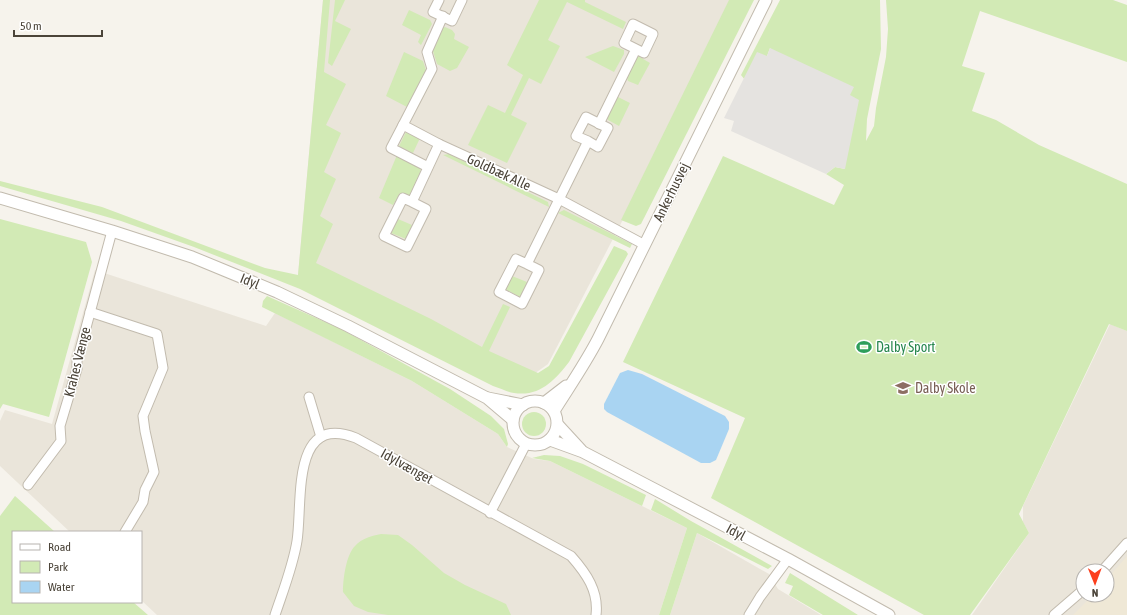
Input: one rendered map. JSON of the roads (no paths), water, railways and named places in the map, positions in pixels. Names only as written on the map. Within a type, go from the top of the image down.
[{"type":"street","points":[[439,0],[433,12],[452,21],[462,0]]},
{"type":"street","name":"Ankerhusvej","points":[[554,411],[586,362],[598,339],[766,0]]},
{"type":"street","points":[[428,167],[391,148],[432,69],[427,52],[443,16]]},
{"type":"street","points":[[599,124],[636,49]]},
{"type":"street","points":[[586,117],[608,128],[598,147],[588,141],[576,136],[586,117]]},
{"type":"street","name":"Goldbæk Alle","points":[[403,125],[439,144],[559,200],[645,245]]},
{"type":"street","points":[[527,264],[588,141]]},
{"type":"street","points":[[412,202],[439,144]]},
{"type":"street","name":"Idyl","points":[[0,198],[112,231],[192,258],[277,292],[348,326],[487,398],[513,420]]},
{"type":"street","points":[[403,198],[412,202],[426,209],[407,247],[384,236],[403,198]]},
{"type":"street","name":"Krahes Vænge","points":[[28,485],[61,441],[60,426],[77,369],[77,361],[112,231]]},
{"type":"street","points":[[516,259],[527,264],[539,270],[522,304],[499,292],[516,259]]},
{"type":"street","points":[[90,312],[157,334],[163,368],[143,416],[154,472],[145,490],[143,502],[126,531]]},
{"type":"street","name":"Ankerhusvej","points":[[544,403],[572,382]]},
{"type":"street","points":[[275,615],[286,584],[297,542],[303,468],[306,456],[312,445],[321,437],[309,397]]},
{"type":"street","name":"Idyl","points":[[487,398],[523,405]]},
{"type":"street","points":[[533,401],[544,403],[554,411],[557,418],[558,425],[556,434],[543,444],[534,446],[526,444],[520,440],[513,427],[513,420],[516,411],[523,405],[533,401]]},
{"type":"street","name":"Idyl","points":[[558,425],[583,452]]},
{"type":"street","name":"Idylvænget","points":[[321,437],[334,433],[344,433],[356,438],[490,513],[571,556],[588,577],[594,594],[596,615]]},
{"type":"street","name":"Idyl","points":[[550,440],[583,452],[788,559],[889,615]]},
{"type":"street","points":[[490,513],[526,444]]},
{"type":"street","points":[[1109,563],[1127,543]]},
{"type":"street","points":[[749,615],[760,597],[788,559]]},
{"type":"street","points":[[1054,615],[1075,597]]},
{"type":"water","points":[[628,370],[642,374],[725,416],[729,422],[729,429],[716,460],[710,463],[701,463],[604,409],[604,404],[620,373]]},
{"type":"place","name":"Dalby Sport","points":[[864,347]]},
{"type":"place","name":"Dalby Skole","points":[[903,388]]}]
